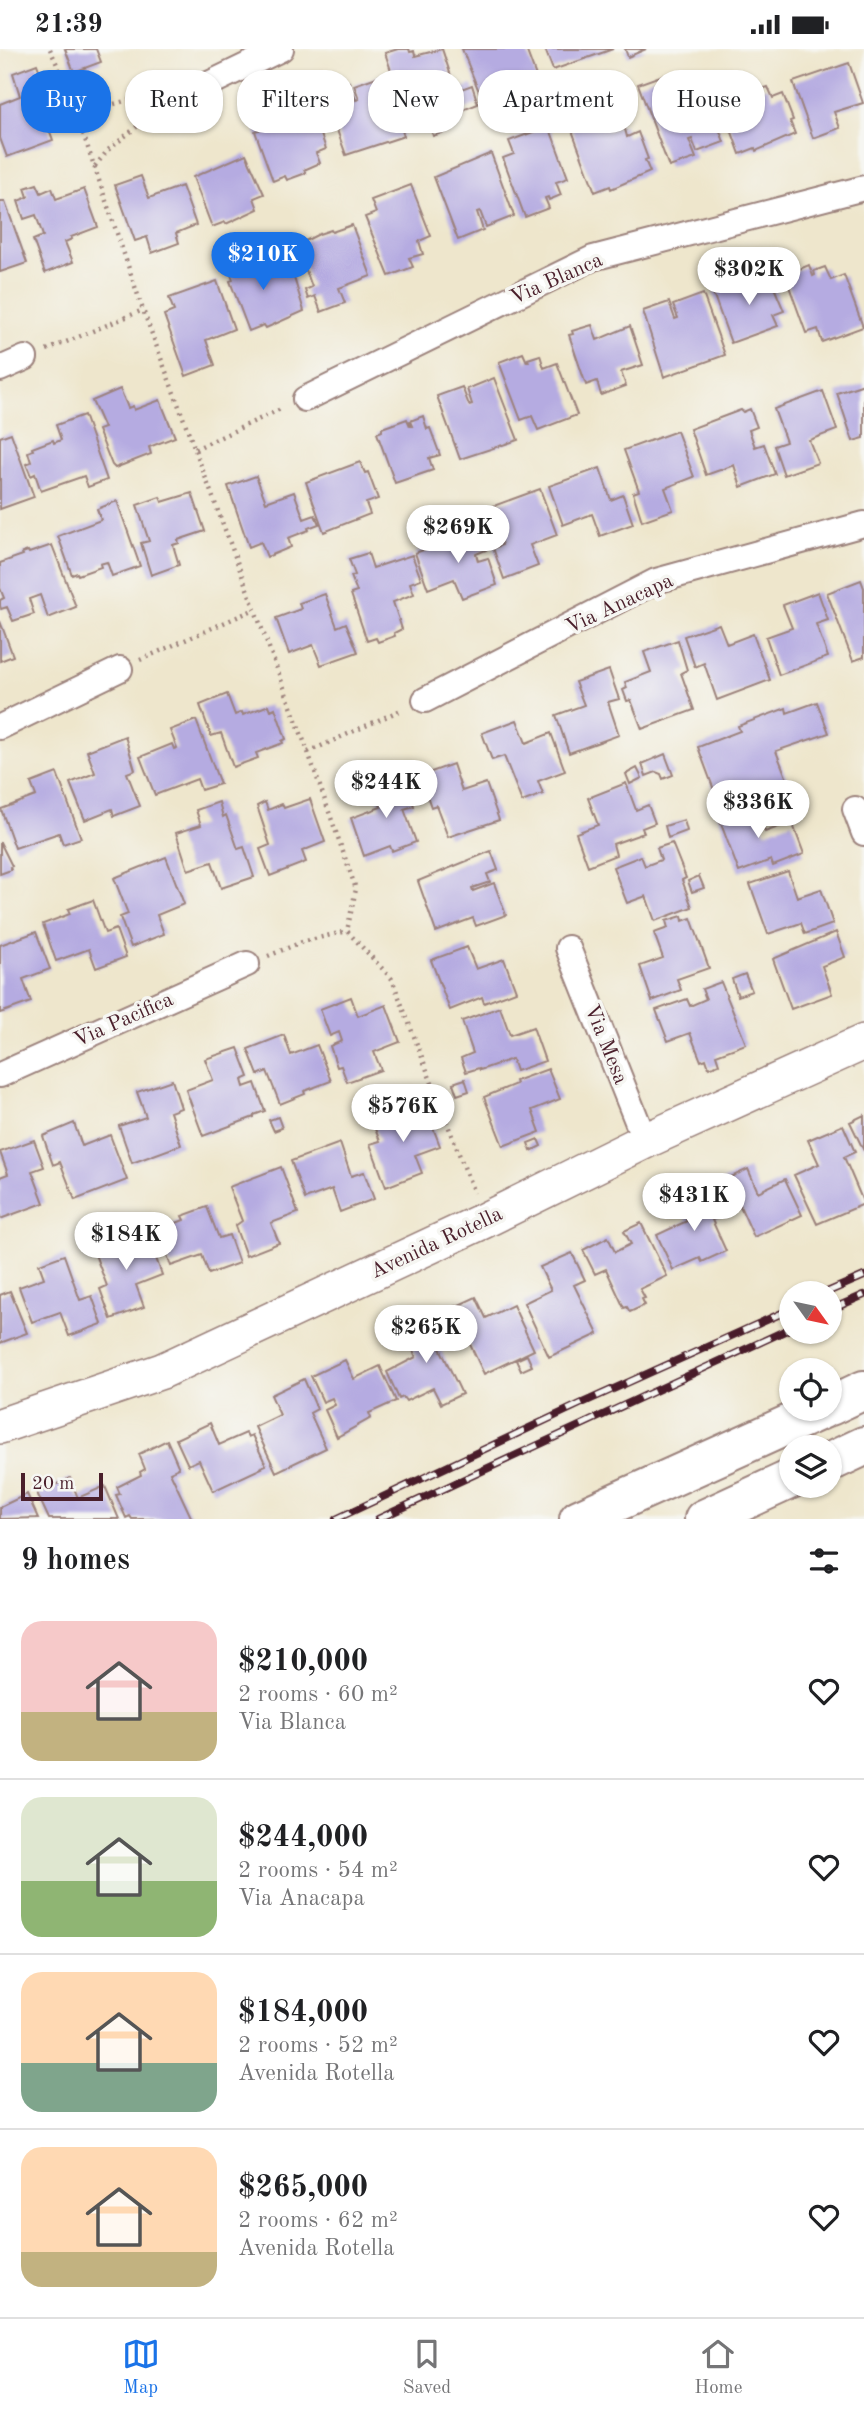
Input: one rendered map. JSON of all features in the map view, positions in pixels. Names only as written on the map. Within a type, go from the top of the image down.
[{"type":"main road","points":[[842,1400],[864,1390]]},
{"type":"main road","points":[[579,1519],[796,1421]]},
{"type":"main road","points":[[842,1456],[864,1446]]},
{"type":"main road","points":[[704,1519],[779,1485]]},
{"type":"street","points":[[223,77],[281,49]]},
{"type":"street","name":"Via Blanca","points":[[305,399],[593,258],[864,188]]},
{"type":"street","points":[[0,369],[25,358]]},
{"type":"street","name":"Via Anacapa","points":[[425,699],[656,580],[864,524]]},
{"type":"street","points":[[0,727],[120,669]]},
{"type":"street","points":[[855,810],[864,833]]},
{"type":"street","name":"Via Mesa","points":[[568,948],[645,1141]]},
{"type":"street","name":"Via Pacifica","points":[[0,1075],[247,964]]},
{"type":"street","name":"Avenida Rotella","points":[[0,1426],[162,1371],[483,1221],[645,1141],[864,1041]]},
{"type":"path","points":[[50,49],[59,70]]},
{"type":"path","points":[[83,133],[143,310],[308,752],[356,889],[347,931]]},
{"type":"path","points":[[94,166],[128,133]]},
{"type":"path","points":[[25,358],[143,310]]},
{"type":"path","points":[[195,449],[305,399]]},
{"type":"path","points":[[120,669],[255,609]]},
{"type":"path","points":[[308,752],[425,699]]},
{"type":"path","points":[[247,964],[302,942],[347,931]]},
{"type":"path","points":[[347,931],[393,979],[483,1221]]},
{"type":"building","points":[[65,49],[96,49],[101,62],[73,70]]},
{"type":"building","points":[[409,49],[410,52],[414,51],[415,56],[442,49],[449,70],[391,70],[385,53]]},
{"type":"building","points":[[462,49],[526,49],[534,70],[478,70],[478,89]]},
{"type":"building","points":[[545,49],[613,49],[553,70]]},
{"type":"building","points":[[625,49],[646,49],[628,57]]},
{"type":"building","points":[[849,63],[863,103],[834,112],[840,128],[813,138],[793,82]]},
{"type":"building","points":[[37,64],[39,70],[21,70]]},
{"type":"building","points":[[21,70],[21,133],[50,133],[53,140],[7,157],[0,138],[0,104],[20,96],[13,73]]},
{"type":"building","points":[[652,79],[652,121],[638,84]]},
{"type":"building","points":[[368,80],[368,133],[403,133],[404,136],[346,155],[338,133],[354,133],[354,95],[356,100],[359,99],[354,85]]},
{"type":"building","points":[[472,85],[478,104],[464,110],[464,88]]},
{"type":"building","points":[[768,87],[773,98],[783,94],[793,120],[790,121],[795,134],[756,151],[755,148],[740,154],[732,133],[765,133],[765,88]]},
{"type":"building","points":[[638,132],[650,172],[611,189],[610,186],[595,192],[573,133],[626,133],[627,137]]},
{"type":"building","points":[[256,133],[320,133],[326,149],[316,153],[320,163],[304,170],[306,173],[287,180],[285,176],[273,181]]},
{"type":"building","points":[[530,133],[552,133],[568,178],[556,182],[561,195],[549,200],[548,197],[545,198],[549,208],[525,217],[503,158],[514,154],[509,141]]},
{"type":"building","points":[[656,133],[721,133],[724,142],[697,152],[692,139],[689,140],[696,158],[669,167]]},
{"type":"building","points":[[491,153],[514,216],[486,227],[480,211],[477,212],[483,230],[458,240],[434,177]]},
{"type":"building","points":[[246,154],[264,194],[254,198],[258,209],[226,224],[225,222],[212,227],[193,177]]},
{"type":"building","points":[[141,176],[149,198],[182,186],[196,225],[176,233],[179,243],[152,253],[147,237],[135,241],[115,185]]},
{"type":"building","points":[[37,184],[41,193],[52,188],[56,199],[84,189],[98,227],[65,242],[73,262],[45,273],[33,240],[43,236],[36,215],[24,219],[18,201],[28,197],[25,188]]},
{"type":"building","points":[[411,185],[431,236],[419,241],[423,254],[409,258],[413,267],[389,276],[365,217],[376,213],[371,200]]},
{"type":"building","points":[[0,202],[5,202],[27,263],[0,272]]},
{"type":"building","points":[[352,225],[371,276],[339,288],[345,303],[321,312],[315,296],[308,299],[305,290],[312,287],[297,245],[319,234]]},
{"type":"building","points":[[246,250],[250,261],[257,258],[262,269],[278,264],[282,275],[292,271],[304,311],[266,328],[264,325],[249,331],[230,281],[233,280],[225,258]]},
{"type":"building","points":[[809,265],[813,276],[814,271],[825,267],[831,280],[844,275],[863,327],[822,342],[818,329],[806,333],[785,275]]},
{"type":"building","points":[[768,273],[784,311],[773,315],[778,326],[731,343],[713,293]]},
{"type":"building","points":[[217,281],[234,329],[206,340],[215,365],[186,376],[164,315],[174,311],[169,298]]},
{"type":"building","points":[[703,294],[725,355],[664,377],[643,311],[669,302],[675,319],[678,318],[673,305]]},
{"type":"building","points":[[592,325],[597,340],[630,326],[643,365],[621,372],[626,386],[601,395],[597,381],[586,385],[569,335],[573,334],[572,331]]},
{"type":"building","points":[[523,353],[527,362],[528,359],[540,355],[544,368],[557,363],[577,415],[538,430],[532,416],[521,420],[499,362]]},
{"type":"building","points":[[494,378],[518,440],[460,459],[437,396],[462,387],[469,405],[472,404],[467,389]]},
{"type":"building","points":[[864,384],[864,438],[853,441],[837,393]]},
{"type":"building","points":[[120,389],[128,408],[133,406],[134,410],[160,400],[175,437],[149,447],[151,454],[115,468],[98,430],[104,428],[92,401]]},
{"type":"building","points":[[823,391],[837,430],[809,440],[818,463],[784,475],[774,446],[786,442],[774,409]]},
{"type":"building","points":[[750,409],[757,427],[749,430],[755,447],[764,444],[775,474],[741,487],[734,465],[706,475],[690,429]]},
{"type":"building","points":[[84,415],[107,480],[88,487],[84,476],[41,491],[35,474],[31,476],[26,464],[31,462],[28,452],[53,440],[54,443],[61,440],[56,425]]},
{"type":"building","points":[[423,416],[440,455],[429,458],[433,470],[395,483],[377,433],[382,431],[382,428],[407,419],[412,426],[410,421]]},
{"type":"building","points":[[677,431],[694,477],[665,488],[673,510],[642,521],[633,493],[639,491],[624,450]]},
{"type":"building","points":[[11,433],[34,497],[0,509],[0,437]]},
{"type":"building","points":[[360,462],[365,473],[368,472],[378,499],[366,503],[370,514],[324,532],[306,482]]},
{"type":"building","points":[[600,468],[611,500],[623,495],[633,524],[600,536],[592,514],[563,525],[549,486]]},
{"type":"building","points":[[256,476],[266,502],[294,492],[304,519],[315,515],[319,524],[288,538],[291,547],[267,557],[261,542],[249,547],[228,486]]},
{"type":"building","points":[[540,489],[557,535],[530,545],[538,566],[504,579],[493,548],[502,545],[488,508]]},
{"type":"building","points":[[192,493],[205,531],[178,540],[179,543],[173,545],[179,565],[151,575],[141,543],[149,541],[137,505],[160,497],[162,502]]},
{"type":"building","points":[[117,501],[140,566],[112,576],[107,562],[100,564],[101,567],[72,575],[58,536],[101,520],[97,509]]},
{"type":"building","points":[[477,527],[486,550],[476,554],[478,561],[488,558],[497,585],[462,598],[454,579],[428,589],[415,553],[468,534],[467,531]]},
{"type":"building","points":[[52,545],[76,607],[48,618],[40,595],[29,599],[34,614],[13,621],[7,607],[1,609],[0,606],[0,600],[4,598],[0,588],[0,563],[23,555],[22,553]]},
{"type":"building","points":[[368,553],[373,568],[412,555],[421,579],[410,583],[414,594],[393,602],[402,629],[394,633],[395,636],[378,642],[376,638],[367,641],[351,594],[357,592],[349,559]]},
{"type":"building","points":[[861,580],[864,588],[864,657],[853,661],[827,593]]},
{"type":"building","points":[[818,592],[828,620],[816,624],[828,657],[779,675],[766,637],[792,628],[783,605]]},
{"type":"building","points":[[325,594],[337,627],[346,623],[358,652],[321,665],[313,645],[289,654],[276,618],[301,609],[299,603]]},
{"type":"building","points":[[0,621],[13,656],[0,661]]},
{"type":"building","points":[[719,624],[727,644],[753,634],[770,680],[717,700],[704,663],[695,667],[684,636]]},
{"type":"building","points":[[678,640],[687,670],[681,673],[694,710],[642,729],[631,700],[627,701],[623,690],[627,688],[625,682],[651,672],[644,652]]},
{"type":"building","points":[[609,670],[619,699],[608,702],[619,735],[569,753],[556,715],[584,705],[575,682]]},
{"type":"building","points":[[227,694],[235,715],[242,712],[243,715],[269,705],[271,710],[275,708],[286,739],[283,743],[256,753],[258,758],[233,767],[221,733],[211,736],[200,705]]},
{"type":"building","points":[[817,702],[829,733],[776,751],[788,782],[744,799],[741,790],[717,798],[698,747],[740,731],[738,726],[786,708],[787,713]]},
{"type":"building","points":[[196,720],[220,784],[201,790],[197,779],[155,795],[140,757],[172,744],[174,749],[177,748],[170,730]]},
{"type":"building","points":[[517,720],[526,743],[551,733],[565,771],[538,781],[543,794],[522,802],[504,756],[492,760],[482,733]]},
{"type":"building","points":[[125,736],[135,770],[127,773],[140,806],[114,816],[112,809],[85,820],[70,783],[95,773],[87,751]]},
{"type":"building","points":[[665,754],[673,775],[663,779],[661,774],[656,772],[646,776],[642,764]]},
{"type":"building","points":[[453,764],[462,791],[486,783],[499,820],[448,837],[436,805],[431,807],[420,776]]},
{"type":"building","points":[[637,768],[642,778],[630,784],[626,774]]},
{"type":"building","points":[[57,773],[81,838],[63,844],[59,833],[15,848],[1,809],[36,796],[31,783]]},
{"type":"building","points":[[404,777],[414,806],[404,809],[416,842],[392,851],[390,846],[364,856],[351,818],[381,807],[374,788]]},
{"type":"building","points":[[626,783],[636,810],[648,805],[655,823],[642,828],[644,833],[613,844],[616,855],[588,866],[576,833],[598,825],[588,798]]},
{"type":"building","points":[[310,799],[325,842],[302,851],[306,862],[270,876],[260,849],[270,845],[257,806],[265,802],[268,810],[282,804],[284,808]]},
{"type":"building","points":[[219,802],[238,849],[244,847],[254,877],[221,888],[212,862],[188,870],[176,833],[201,825],[196,810]]},
{"type":"building","points":[[737,805],[741,815],[756,810],[765,832],[792,822],[804,854],[773,866],[771,860],[739,872],[717,813]]},
{"type":"building","points":[[684,820],[687,831],[668,838],[665,826]]},
{"type":"building","points":[[0,842],[12,866],[11,870],[0,874]]},
{"type":"building","points":[[672,843],[686,878],[682,880],[692,907],[655,921],[646,896],[627,903],[613,867],[641,856],[645,866],[661,860],[657,848]]},
{"type":"building","points":[[491,851],[498,870],[487,874],[490,882],[472,888],[473,891],[494,883],[506,915],[476,926],[473,918],[436,932],[418,881]]},
{"type":"building","points":[[166,857],[184,904],[157,915],[164,934],[131,947],[120,917],[128,914],[114,878]]},
{"type":"building","points":[[788,871],[797,897],[821,889],[833,924],[805,934],[801,923],[768,934],[750,884]]},
{"type":"building","points":[[699,876],[704,888],[692,892],[688,881]]},
{"type":"building","points":[[93,900],[105,933],[116,929],[126,957],[96,968],[89,949],[56,961],[43,924],[70,914],[68,909]]},
{"type":"building","points":[[682,916],[683,921],[691,918],[709,968],[677,979],[681,990],[652,1001],[640,966],[663,958],[654,933],[668,928],[666,921]]},
{"type":"building","points":[[36,932],[50,969],[23,979],[31,1002],[0,1013],[0,945]]},
{"type":"building","points":[[836,932],[845,957],[822,966],[832,994],[791,1009],[773,959]]},
{"type":"building","points":[[467,947],[476,969],[504,959],[516,991],[484,1003],[482,997],[450,1010],[431,960]]},
{"type":"building","points":[[745,974],[752,991],[738,996],[732,979]]},
{"type":"building","points":[[721,982],[746,1044],[716,1055],[719,1064],[709,1068],[706,1059],[701,1061],[690,1033],[668,1041],[656,1010],[687,999],[690,1006],[706,999],[702,989]]},
{"type":"building","points":[[351,997],[358,1016],[386,1005],[400,1042],[374,1052],[381,1070],[347,1082],[341,1066],[337,1067],[330,1046],[342,1041],[339,1032],[330,1036],[320,1009]]},
{"type":"building","points":[[500,1007],[510,1035],[533,1027],[545,1061],[516,1071],[512,1059],[466,1072],[461,1058],[473,1053],[462,1021]]},
{"type":"building","points":[[284,1035],[291,1055],[317,1045],[331,1081],[280,1104],[267,1071],[258,1075],[248,1049]]},
{"type":"building","points":[[238,1048],[249,1077],[242,1080],[244,1087],[255,1083],[265,1111],[203,1136],[186,1090],[213,1080],[205,1059]]},
{"type":"building","points":[[548,1069],[560,1099],[532,1110],[540,1132],[503,1146],[484,1097],[516,1084],[515,1081]]},
{"type":"building","points":[[465,1079],[469,1091],[457,1095],[453,1083]]},
{"type":"building","points":[[172,1080],[181,1108],[170,1112],[181,1145],[132,1163],[119,1126],[146,1117],[137,1092]]},
{"type":"building","points":[[424,1104],[440,1146],[415,1155],[422,1173],[386,1187],[370,1144],[380,1141],[373,1124]]},
{"type":"building","points":[[864,1115],[864,1151],[850,1122]]},
{"type":"building","points":[[278,1117],[282,1128],[274,1131],[269,1120]]},
{"type":"building","points":[[74,1123],[82,1146],[110,1135],[127,1180],[75,1200],[60,1162],[53,1165],[43,1136]]},
{"type":"building","points":[[843,1125],[855,1152],[844,1157],[864,1204],[817,1224],[794,1175],[819,1164],[808,1140]]},
{"type":"building","points":[[538,1139],[541,1146],[531,1151],[528,1143]]},
{"type":"building","points":[[34,1140],[44,1167],[32,1171],[44,1203],[0,1219],[0,1177],[8,1174],[0,1152]]},
{"type":"building","points":[[340,1143],[351,1176],[364,1172],[374,1199],[340,1212],[332,1189],[305,1199],[291,1161]]},
{"type":"building","points":[[281,1167],[298,1213],[271,1223],[279,1243],[246,1256],[235,1226],[242,1221],[229,1187]]},
{"type":"building","points":[[748,1169],[758,1192],[785,1179],[802,1215],[754,1237],[740,1206],[728,1211],[716,1184]]},
{"type":"building","points":[[708,1189],[720,1216],[712,1220],[726,1251],[702,1262],[700,1258],[673,1270],[657,1235],[687,1221],[679,1202]]},
{"type":"building","points":[[207,1207],[219,1238],[229,1235],[239,1263],[209,1274],[202,1255],[171,1266],[158,1230],[184,1220],[182,1216]]},
{"type":"building","points":[[641,1223],[667,1276],[640,1289],[645,1305],[630,1312],[627,1307],[624,1308],[606,1269],[595,1274],[583,1250],[608,1237],[615,1252],[631,1244],[624,1231]]},
{"type":"building","points":[[146,1230],[162,1275],[136,1285],[144,1307],[111,1319],[100,1289],[107,1286],[93,1249]]},
{"type":"building","points":[[572,1253],[585,1280],[574,1285],[598,1334],[549,1357],[524,1303],[551,1290],[540,1267]]},
{"type":"building","points":[[64,1255],[80,1300],[92,1296],[102,1324],[69,1336],[60,1312],[32,1322],[19,1287],[44,1278],[39,1264]]},
{"type":"building","points":[[10,1291],[27,1333],[0,1343],[0,1295]]},
{"type":"building","points":[[476,1297],[486,1318],[513,1305],[534,1350],[484,1374],[467,1338],[460,1341],[446,1311]]},
{"type":"building","points":[[437,1315],[449,1341],[439,1346],[462,1394],[441,1404],[433,1388],[406,1401],[403,1397],[399,1399],[387,1372],[416,1357],[404,1330]]},
{"type":"building","points":[[527,1355],[532,1366],[521,1371],[516,1360]]},
{"type":"building","points":[[345,1360],[354,1379],[380,1366],[396,1401],[369,1413],[371,1418],[337,1437],[325,1410],[335,1405],[332,1398],[323,1402],[311,1376]]},
{"type":"building","points":[[304,1379],[317,1409],[310,1413],[326,1448],[276,1472],[255,1427],[280,1415],[271,1395]]},
{"type":"building","points":[[210,1423],[219,1445],[246,1433],[248,1437],[252,1435],[266,1465],[213,1491],[199,1460],[188,1465],[176,1439]]},
{"type":"building","points":[[167,1440],[179,1468],[170,1472],[192,1519],[126,1518],[116,1495],[120,1494],[117,1487],[141,1475],[140,1472],[145,1469],[139,1454]]},
{"type":"building","points":[[70,1478],[78,1498],[105,1486],[119,1519],[49,1519],[37,1493]]},
{"type":"building","points":[[27,1494],[38,1518],[0,1519],[0,1507]]},
{"type":"railway","points":[[842,1286],[864,1276]]},
{"type":"railway","points":[[842,1305],[864,1295]]},
{"type":"railway","points":[[336,1519],[779,1314]]},
{"type":"railway","points":[[378,1519],[779,1334]]}]
